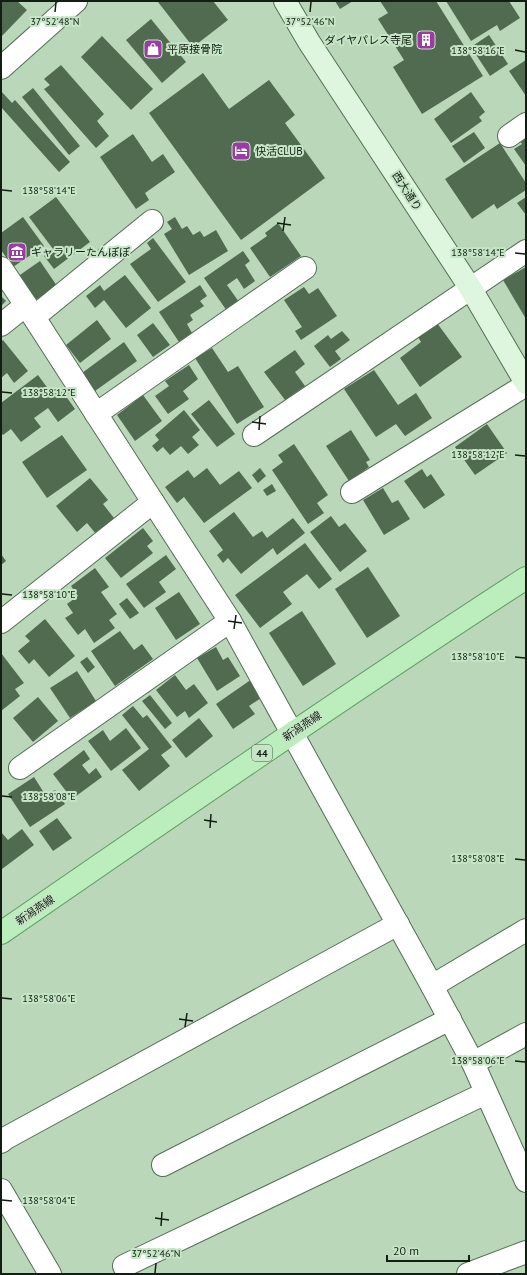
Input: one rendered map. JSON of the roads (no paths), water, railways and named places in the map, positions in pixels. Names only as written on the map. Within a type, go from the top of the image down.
[{"type":"main road","name":"新潟燕線","points":[[1,933],[292,733],[424,644],[526,578]]},
{"type":"street","points":[[1,68],[76,1]]},
{"type":"street","name":"西大通り","points":[[285,1],[313,49],[471,289],[526,384]]},
{"type":"street","points":[[1,325],[30,311],[152,221]]},
{"type":"street","points":[[254,435],[526,251]]},
{"type":"street","points":[[1,268],[230,621],[450,1019],[473,1063],[526,1180]]},
{"type":"street","points":[[96,414],[305,268]]},
{"type":"street","points":[[352,492],[526,384]]},
{"type":"street","points":[[1,622],[153,502]]},
{"type":"street","points":[[20,768],[230,621]]},
{"type":"street","points":[[1,1142],[398,924]]},
{"type":"street","points":[[432,986],[526,930]]},
{"type":"street","points":[[163,1164],[450,1019]]},
{"type":"street","points":[[473,1063],[526,1034]]},
{"type":"street","points":[[124,1266],[486,1093]]},
{"type":"street","points":[[1,1190],[50,1274]]},
{"type":"street","points":[[468,1274],[526,1252]]},
{"type":"place","name":"ダイヤパレス寺尾","points":[[426,40]]},
{"type":"place","name":"平原接骨院","points":[[153,49]]},
{"type":"place","name":"快活CLUB","points":[[241,151]]},
{"type":"place","name":"ギャラリーたんぽぽ","points":[[17,252]]}]
